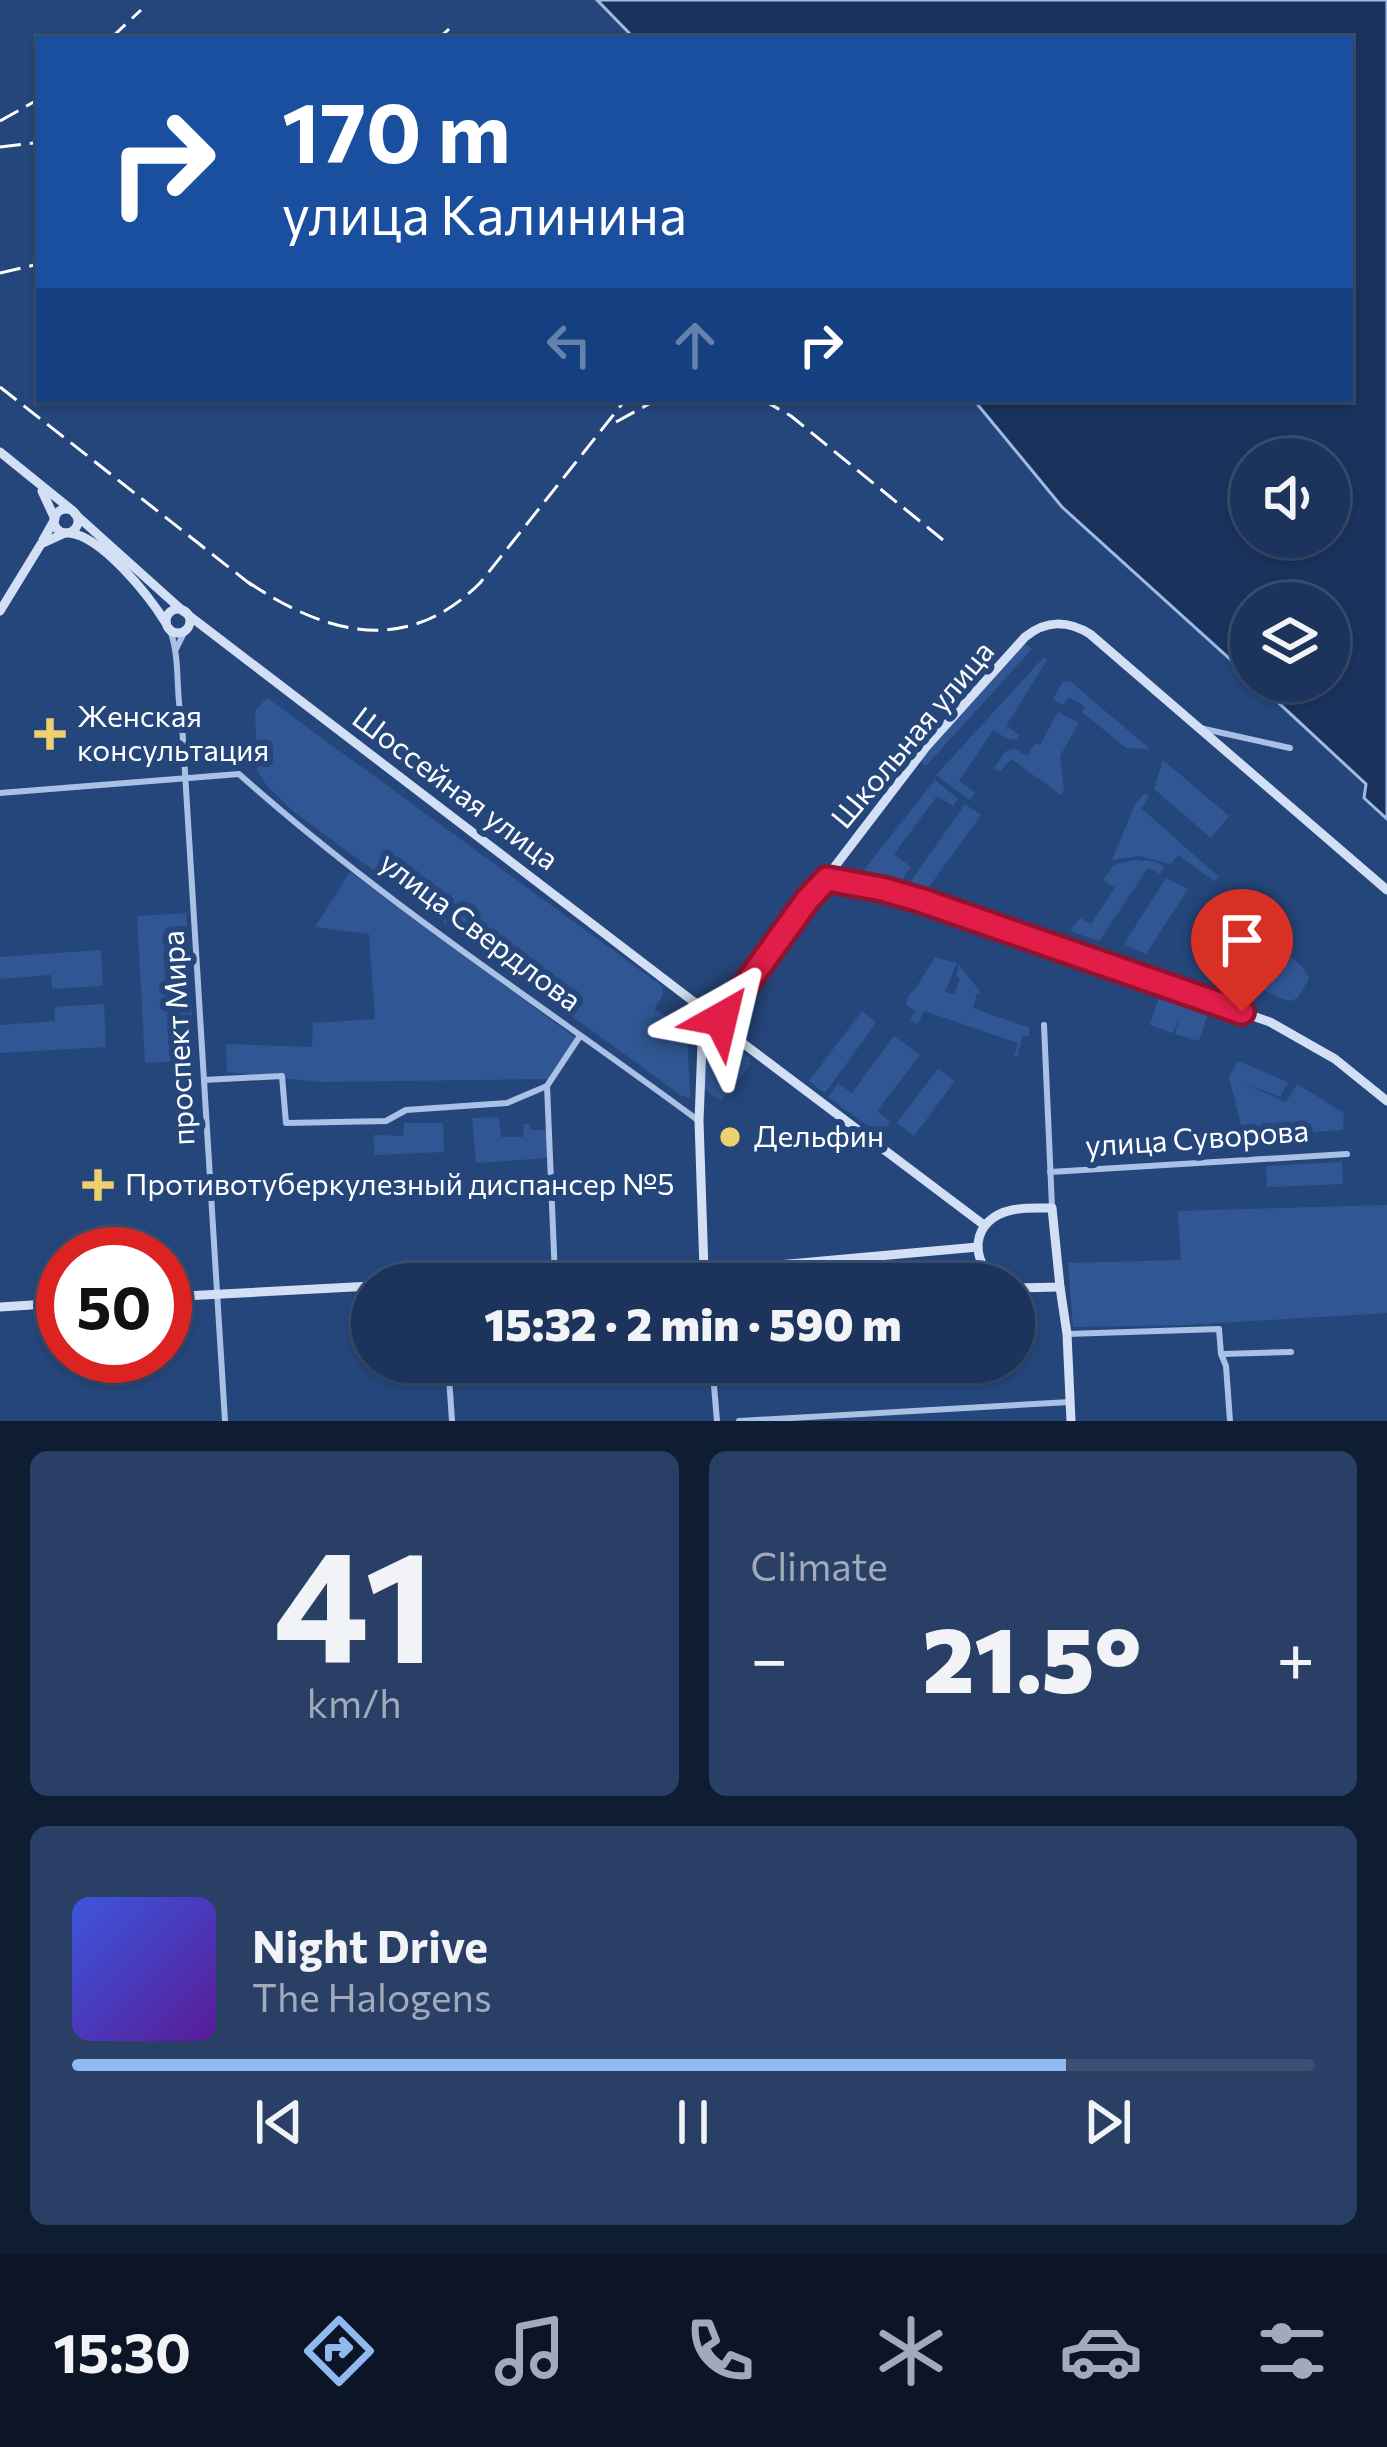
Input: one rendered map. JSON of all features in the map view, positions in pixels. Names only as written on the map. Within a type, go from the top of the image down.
[{"type":"street","name":"Шоссейная улица","points":[[0,452],[204,628],[694,1002]]},
{"type":"street","name":"Шоссейная улица","points":[[36,482],[55,519]]},
{"type":"street","points":[[0,611],[55,519],[62,510],[74,513],[77,525],[41,544]]},
{"type":"street","points":[[55,519],[56,527],[83,536],[124,569],[168,627],[177,633],[204,628]]},
{"type":"street","points":[[168,627],[170,613],[177,610],[190,621],[184,631]]},
{"type":"street","name":"Школьная улица","points":[[718,1022],[926,746],[1037,627],[1077,626],[1090,634],[1198,728]]},
{"type":"street","name":"проспект Мира","points":[[168,627],[176,652],[182,724],[225,1421]]},
{"type":"street","name":"проспект Мира","points":[[176,652],[184,631]]},
{"type":"street","points":[[1198,728],[1290,748]]},
{"type":"street","points":[[1198,728],[1387,890]]},
{"type":"street","name":"улица Свердлова","points":[[186,780],[239,774],[297,825],[699,1121]]},
{"type":"street","points":[[0,793],[186,780]]},
{"type":"street","points":[[827,879],[920,900],[1270,1022],[1335,1059],[1387,1101]]},
{"type":"street","points":[[694,1002],[718,1010],[718,1022],[728,1032],[984,1225]]},
{"type":"street","points":[[694,1002],[707,1024],[718,1022]]},
{"type":"street","points":[[705,1263],[701,1036],[705,1012],[730,1004]]},
{"type":"street","points":[[701,1036],[718,1022]]},
{"type":"street","points":[[1043,1025],[1052,1208],[1071,1421]]},
{"type":"street","points":[[554,1263],[548,1086],[580,1036]]},
{"type":"street","points":[[204,1081],[282,1076],[286,1123],[386,1120],[406,1110],[507,1103],[548,1086]]},
{"type":"street","name":"улица Суворова","points":[[1050,1172],[1347,1154]]},
{"type":"street","points":[[980,1263],[977,1246],[984,1225],[1013,1209],[1052,1208]]},
{"type":"street","points":[[812,1263],[977,1246]]},
{"type":"street","points":[[192,1295],[351,1287]]},
{"type":"street","points":[[1035,1288],[1060,1287]]},
{"type":"street","points":[[0,1306],[36,1304]]},
{"type":"street","points":[[1066,1334],[1220,1329],[1230,1421]]},
{"type":"street","points":[[1221,1354],[1292,1352]]},
{"type":"street","points":[[449,1383],[452,1421]]},
{"type":"street","points":[[714,1383],[717,1421]]},
{"type":"street","points":[[739,1421],[1070,1402]]},
{"type":"shaded area","points":[[597,0],[1387,0],[1387,819],[1364,798],[1366,784],[1278,702],[1350,702],[1350,582],[1230,582],[1230,659],[1062,507],[975,402],[1353,402],[1353,36],[632,36]]},
{"type":"shaded area","points":[[1025,643],[1032,649],[926,766],[919,761]]},
{"type":"shaded area","points":[[1044,657],[1047,660],[1006,726],[1020,735],[1017,740],[993,730],[959,781],[975,793],[970,800],[936,775]]},
{"type":"shaded area","points":[[1063,681],[1071,682],[1150,749],[1126,748],[1082,712],[1085,706],[1069,697],[1063,705],[1053,699]]},
{"type":"shaded area","points":[[267,698],[662,986],[663,995],[654,1009],[687,1028],[690,1098],[294,812],[257,770],[255,711]]},
{"type":"shaded area","points":[[1058,712],[1079,723],[1060,756],[1061,795],[1011,759],[1000,772],[994,768],[1006,751],[1015,749],[1027,756],[1035,743],[1040,745]]},
{"type":"shaded area","points":[[1163,760],[1229,816],[1211,838],[1154,789]]},
{"type":"shaded area","points":[[935,780],[958,799],[953,806],[937,796],[894,854],[911,867],[899,884],[892,875],[889,880],[862,872]]},
{"type":"shaded area","points":[[1145,793],[1149,797],[1141,808],[1219,877],[1214,881],[1178,855],[1171,864],[1139,856],[1112,860],[1135,804]]},
{"type":"shaded area","points":[[965,804],[981,815],[926,891],[911,881]]},
{"type":"shaded area","points":[[1134,860],[1165,866],[1160,874],[1148,868],[1099,941],[1070,931],[1080,918],[1091,924],[1115,888],[1103,880],[1114,865]]},
{"type":"shaded area","points":[[350,872],[576,1038],[549,1079],[320,1082],[227,1072],[226,1044],[312,1047],[313,1023],[375,1019],[369,934],[315,927]]},
{"type":"shaded area","points":[[1166,878],[1188,889],[1146,954],[1124,944]]},
{"type":"shaded area","points":[[186,913],[195,1060],[145,1063],[137,916]]},
{"type":"shaded area","points":[[1235,938],[1273,948],[1299,963],[1309,979],[1298,997],[1283,999],[1228,974],[1221,952]]},
{"type":"shaded area","points":[[101,950],[103,986],[52,989],[51,975],[0,979],[0,957]]},
{"type":"shaded area","points":[[935,957],[957,963],[945,992],[955,995],[959,965],[982,994],[977,993],[973,1008],[1029,1028],[1018,1056],[1014,1057],[1018,1043],[924,1011],[918,1024],[910,1020],[915,1011],[906,1005],[909,994]]},
{"type":"shaded area","points":[[1162,988],[1211,1004],[1209,1012],[1204,1012],[1199,1041],[1175,1034],[1180,1014],[1173,1033],[1150,1025],[1159,998],[1189,1007],[1159,996]]},
{"type":"shaded area","points":[[104,1004],[106,1047],[0,1053],[0,1025],[55,1021],[54,1007]]},
{"type":"shaded area","points":[[862,1011],[876,1023],[825,1093],[809,1081]]},
{"type":"shaded area","points":[[717,1033],[752,1060],[721,1101],[701,1086],[703,1054],[733,1056],[704,1051]]},
{"type":"shaded area","points":[[894,1036],[920,1055],[877,1111],[890,1122],[880,1135],[828,1097],[838,1083],[852,1093]]},
{"type":"shaded area","points":[[1238,1061],[1288,1082],[1280,1097],[1238,1081],[1286,1102],[1297,1084],[1344,1113],[1343,1130],[1244,1136],[1229,1077]]},
{"type":"shaded area","points":[[938,1069],[955,1081],[914,1136],[897,1123]]},
{"type":"shaded area","points":[[499,1117],[501,1137],[523,1137],[524,1124],[531,1130],[547,1130],[548,1158],[476,1163],[472,1118]]},
{"type":"shaded area","points":[[404,1123],[443,1123],[444,1152],[375,1155],[373,1135],[403,1136]]},
{"type":"shaded area","points":[[1342,1162],[1343,1184],[1267,1187],[1266,1166]]},
{"type":"shaded area","points":[[1387,1205],[1387,1313],[1073,1327],[1068,1263],[1181,1260],[1178,1211]]},
{"type":"railway","points":[[113,36],[141,10]]},
{"type":"railway","points":[[441,36],[449,29]]},
{"type":"railway","points":[[0,121],[36,101]]},
{"type":"railway","points":[[0,147],[33,143]]},
{"type":"railway","points":[[0,273],[36,265]]},
{"type":"railway","points":[[0,387],[259,591]]},
{"type":"railway","points":[[248,582],[336,625],[394,629],[423,621],[452,606],[480,583],[624,402]]},
{"type":"railway","points":[[616,422],[653,402]]},
{"type":"railway","points":[[766,402],[791,416],[943,540]]},
{"type":"place","name":"Женская консультация","points":[[50,734]]},
{"type":"place","name":"Дельфин","points":[[730,1137]]},
{"type":"place","name":"Противотуберкулезный диспансер №5","points":[[98,1185]]},
{"type":"route","points":[[721,1019],[827,879],[920,900],[1242,1012]]}]
